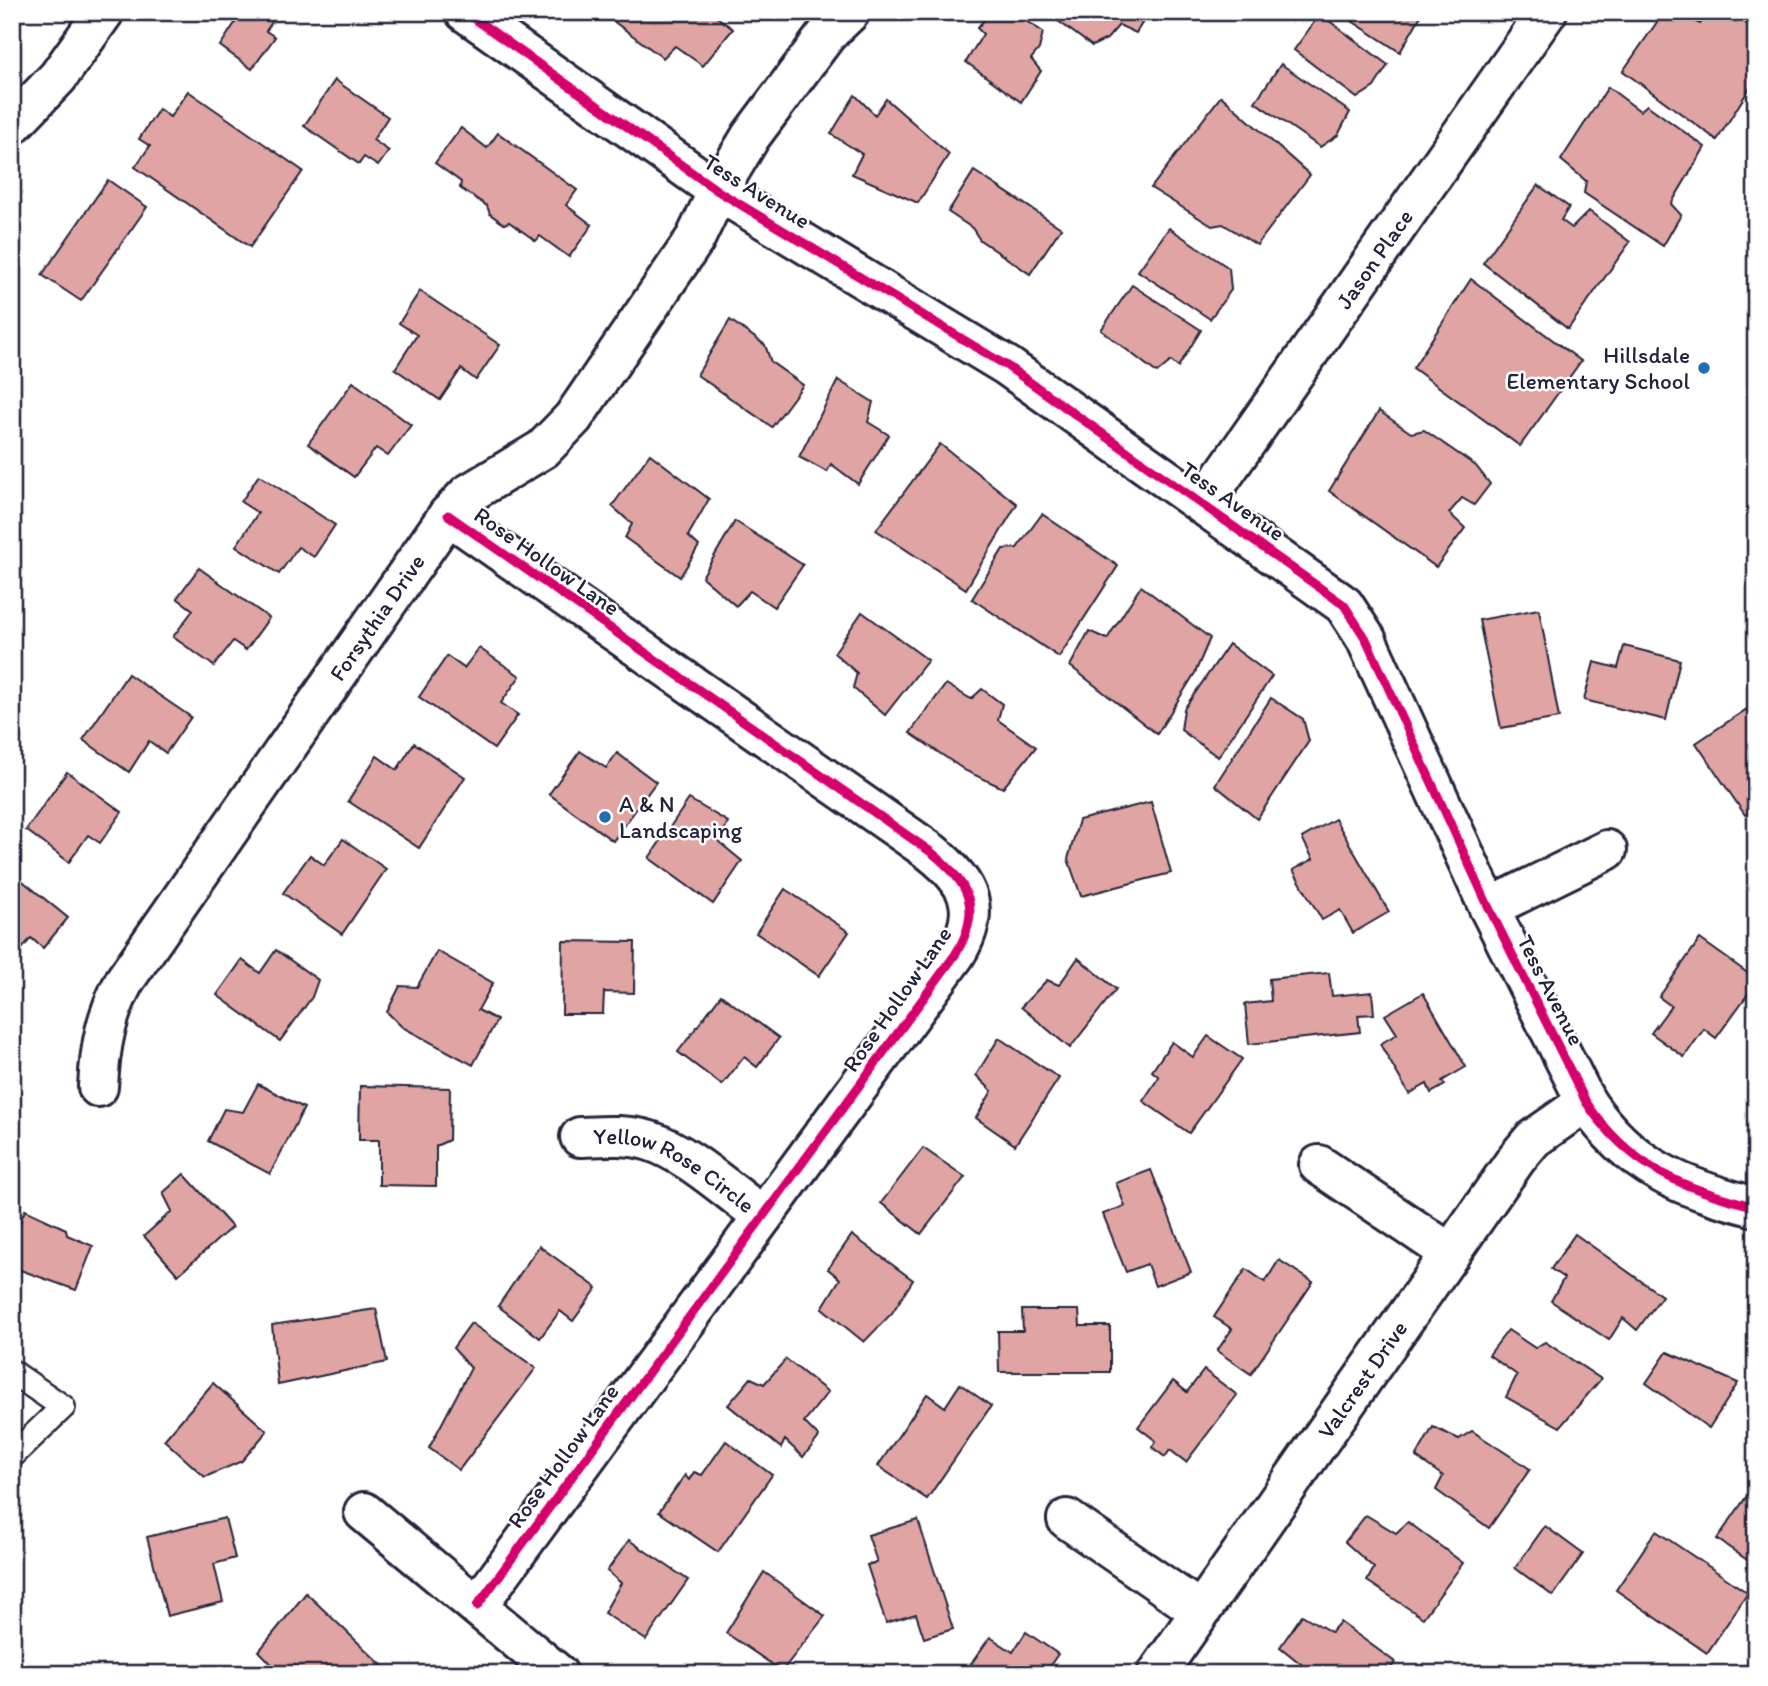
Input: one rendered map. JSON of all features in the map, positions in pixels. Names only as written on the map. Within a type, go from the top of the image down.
[{"type":"street","points":[[12,125],[58,77],[104,12]]},
{"type":"street","name":"Tess Avenue","points":[[465,12],[718,191],[987,353],[1328,591],[1356,621],[1489,908],[1586,1102],[1602,1127],[1632,1156],[1667,1178],[1712,1196],[1756,1207]]},
{"type":"street","name":"Forsythia Drive","points":[[98,1087],[100,1043],[109,1009],[125,980],[448,515],[468,494],[544,449],[561,433],[695,239],[718,191],[751,136],[827,34],[850,12]]},
{"type":"street","name":"Jason Place","points":[[1203,504],[1547,12]]},
{"type":"street","name":"Rose Hollow Lane","points":[[448,515],[931,852],[964,884],[971,911],[970,926],[964,940],[477,1605]]},
{"type":"street","points":[[1489,908],[1607,850]]},
{"type":"street","name":"Valcrest Drive","points":[[1157,1674],[1525,1148],[1586,1102]]},
{"type":"street","name":"Yellow Rose Circle","points":[[580,1137],[624,1136],[651,1141],[674,1152],[763,1216]]},
{"type":"street","points":[[1319,1165],[1450,1253]]},
{"type":"street","points":[[364,1512],[558,1674]]},
{"type":"street","points":[[1067,1519],[1200,1611]]},
{"type":"lane","points":[[12,1372],[63,1407],[12,1456]]},
{"type":"building","points":[[226,12],[279,12],[266,31],[275,37],[252,69],[220,46],[237,20]]},
{"type":"building","points":[[601,12],[710,12],[733,29],[703,66],[675,46],[663,58]]},
{"type":"building","points":[[991,12],[1012,12],[1043,32],[1039,49],[1031,59],[1041,71],[1021,102],[966,62],[983,34],[977,28]]},
{"type":"building","points":[[1046,12],[1149,12],[1136,33],[1119,25],[1107,39],[1092,46]]},
{"type":"building","points":[[1338,12],[1423,12],[1400,52]]},
{"type":"building","points":[[1664,12],[1675,12],[1700,24],[1710,12],[1732,12],[1756,31],[1756,78],[1717,140],[1623,71]]},
{"type":"building","points":[[1320,14],[1388,65],[1374,87],[1357,98],[1294,50]]},
{"type":"building","points":[[1281,64],[1350,112],[1338,135],[1320,147],[1255,102]]},
{"type":"building","points":[[335,80],[388,117],[373,140],[389,151],[378,166],[364,157],[359,164],[304,126]]},
{"type":"building","points":[[1608,87],[1640,111],[1647,105],[1705,147],[1671,204],[1681,215],[1663,246],[1584,193],[1586,181],[1561,160]]},
{"type":"building","points":[[188,91],[303,171],[250,247],[135,167],[150,146],[139,139],[159,109],[170,117]]},
{"type":"building","points":[[855,95],[875,115],[886,99],[949,154],[918,203],[852,174],[862,154],[831,134]]},
{"type":"building","points":[[1221,96],[1310,175],[1257,245],[1223,224],[1212,226],[1151,188]]},
{"type":"building","points":[[461,128],[487,148],[498,133],[577,190],[566,205],[592,225],[569,257],[540,236],[536,241],[509,222],[504,224],[490,214],[487,206],[460,188],[461,182],[435,163]]},
{"type":"building","points":[[974,171],[1061,228],[1030,274],[980,240],[972,228],[948,212]]},
{"type":"building","points":[[108,180],[147,207],[81,301],[42,275]]},
{"type":"building","points":[[1538,185],[1569,207],[1561,220],[1572,228],[1589,211],[1630,242],[1568,329],[1483,263]]},
{"type":"building","points":[[1169,228],[1229,268],[1231,290],[1210,319],[1138,271]]},
{"type":"building","points":[[1471,279],[1581,361],[1520,446],[1413,368]]},
{"type":"building","points":[[1132,285],[1201,330],[1178,367],[1171,361],[1157,373],[1101,330]]},
{"type":"building","points":[[420,291],[500,345],[476,380],[461,369],[440,400],[395,369],[417,335],[399,323]]},
{"type":"building","points":[[730,320],[765,345],[771,362],[803,385],[772,427],[697,375]]},
{"type":"building","points":[[838,380],[873,402],[868,422],[889,435],[858,484],[831,464],[827,472],[799,457]]},
{"type":"building","points":[[353,382],[411,425],[388,456],[376,448],[354,477],[308,444]]},
{"type":"building","points":[[1379,411],[1411,433],[1424,430],[1476,466],[1490,484],[1474,505],[1462,498],[1449,513],[1465,528],[1436,567],[1329,491]]},
{"type":"building","points":[[940,444],[1017,504],[966,589],[876,530]]},
{"type":"building","points":[[650,454],[709,499],[688,536],[699,546],[680,577],[625,538],[632,524],[612,506]]},
{"type":"building","points":[[259,475],[335,525],[314,557],[298,547],[279,574],[236,546],[258,513],[241,502]]},
{"type":"building","points":[[1042,514],[1118,566],[1059,657],[972,599],[1003,549],[1017,548]]},
{"type":"building","points":[[735,521],[803,565],[774,607],[750,591],[736,606],[702,577]]},
{"type":"building","points":[[199,568],[269,618],[246,650],[233,641],[214,666],[173,637],[193,610],[177,598]]},
{"type":"building","points":[[1141,586],[1210,638],[1195,673],[1157,734],[1070,666],[1089,631],[1107,639]]},
{"type":"building","points":[[1539,609],[1559,718],[1501,728],[1479,620]]},
{"type":"building","points":[[862,612],[928,660],[885,715],[853,688],[857,673],[834,653]]},
{"type":"building","points":[[1229,644],[1272,676],[1218,757],[1181,730],[1184,709]]},
{"type":"building","points":[[1624,646],[1680,660],[1666,720],[1584,700],[1594,662],[1618,668]]},
{"type":"building","points":[[479,648],[520,676],[501,703],[518,715],[494,749],[419,697],[447,656],[464,668]]},
{"type":"building","points":[[128,674],[191,717],[166,753],[149,741],[129,772],[83,740]]},
{"type":"building","points":[[946,684],[971,699],[982,689],[1002,704],[998,720],[1036,747],[1003,788],[966,771],[910,733]]},
{"type":"building","points":[[1271,698],[1303,719],[1309,741],[1257,819],[1215,785]]},
{"type":"building","points":[[1750,707],[1756,716],[1756,808],[1745,815],[1696,743]]},
{"type":"building","points":[[414,743],[465,777],[419,848],[348,801],[377,756],[397,770]]},
{"type":"building","name":"A & N Landscaping","points":[[580,751],[606,768],[617,753],[656,782],[613,841],[549,794]]},
{"type":"building","points":[[67,772],[122,812],[100,843],[88,835],[69,862],[26,830]]},
{"type":"building","points":[[689,799],[728,822],[719,842],[742,861],[713,904],[649,858]]},
{"type":"building","points":[[1151,802],[1171,873],[1081,896],[1068,859],[1079,820]]},
{"type":"building","points":[[1335,819],[1389,912],[1353,933],[1340,910],[1322,920],[1293,870],[1313,859],[1302,838]]},
{"type":"building","points":[[343,839],[386,869],[342,934],[283,893],[310,855],[324,865]]},
{"type":"building","points":[[14,874],[68,918],[43,948],[31,938],[12,961]]},
{"type":"building","points":[[785,889],[849,932],[819,976],[756,933]]},
{"type":"building","points":[[1700,939],[1756,979],[1756,983],[1716,1038],[1704,1029],[1684,1057],[1651,1033],[1671,1006],[1659,997]]},
{"type":"building","points":[[563,941],[635,942],[634,993],[604,992],[603,1014],[562,1014]]},
{"type":"building","points":[[276,950],[318,980],[312,997],[280,1041],[217,995],[242,960],[260,973]]},
{"type":"building","points":[[437,951],[493,983],[478,1010],[497,1020],[473,1065],[402,1027],[387,1012],[400,986],[417,987]]},
{"type":"building","points":[[1078,958],[1116,989],[1070,1048],[1021,1007],[1047,980],[1059,985]]},
{"type":"building","points":[[1329,973],[1332,996],[1372,992],[1374,1014],[1358,1015],[1360,1032],[1249,1044],[1245,1004],[1271,1001],[1269,979]]},
{"type":"building","points":[[1423,993],[1466,1067],[1442,1081],[1445,1085],[1431,1093],[1427,1084],[1409,1094],[1380,1044],[1397,1034],[1385,1015]]},
{"type":"building","points":[[721,995],[779,1038],[757,1067],[744,1057],[722,1085],[678,1052]]},
{"type":"building","points":[[1208,1036],[1242,1059],[1189,1133],[1143,1101],[1159,1077],[1152,1071],[1172,1042],[1193,1057]]},
{"type":"building","points":[[999,1038],[1059,1078],[1015,1145],[976,1118],[992,1091],[976,1075]]},
{"type":"building","points":[[258,1084],[304,1108],[270,1174],[208,1141],[224,1109],[243,1112]]},
{"type":"building","points":[[360,1086],[450,1088],[449,1140],[436,1146],[436,1186],[379,1185],[379,1140],[359,1140]]},
{"type":"building","points":[[923,1148],[965,1177],[921,1234],[881,1203]]},
{"type":"building","points":[[1151,1170],[1191,1272],[1155,1286],[1147,1264],[1126,1272],[1103,1214],[1125,1206],[1116,1183]]},
{"type":"building","points":[[184,1174],[232,1227],[178,1275],[144,1236],[172,1211],[163,1193]]},
{"type":"building","points":[[25,1210],[66,1229],[67,1235],[93,1246],[76,1290],[12,1267],[12,1243]]},
{"type":"building","points":[[1575,1234],[1662,1296],[1637,1330],[1623,1318],[1609,1340],[1551,1301],[1564,1278],[1551,1269]]},
{"type":"building","points":[[852,1235],[913,1280],[892,1313],[864,1342],[822,1308],[840,1279],[828,1269]]},
{"type":"building","points":[[539,1246],[597,1288],[573,1321],[560,1311],[540,1338],[498,1306]]},
{"type":"building","points":[[1279,1260],[1313,1282],[1251,1374],[1217,1351],[1232,1329],[1214,1317],[1246,1269],[1265,1282]]},
{"type":"building","points":[[376,1309],[387,1362],[278,1385],[272,1325]]},
{"type":"building","points":[[1022,1310],[1079,1310],[1080,1326],[1110,1326],[1110,1372],[999,1372],[998,1331],[1023,1331]]},
{"type":"building","points":[[471,1323],[536,1368],[459,1470],[429,1448],[471,1368],[453,1348]]},
{"type":"building","points":[[1508,1330],[1535,1348],[1545,1342],[1601,1379],[1560,1427],[1506,1397],[1517,1375],[1489,1355]]},
{"type":"building","points":[[1667,1352],[1738,1383],[1709,1428],[1646,1383]]},
{"type":"building","points":[[786,1359],[828,1392],[804,1422],[819,1437],[803,1457],[785,1440],[781,1448],[728,1405],[751,1378],[764,1384]]},
{"type":"building","points":[[1204,1370],[1237,1395],[1186,1462],[1170,1450],[1165,1457],[1152,1447],[1156,1441],[1138,1427],[1173,1381],[1187,1392]]},
{"type":"building","points":[[213,1383],[267,1431],[242,1461],[205,1477],[164,1440]]},
{"type":"building","points":[[960,1384],[991,1406],[927,1499],[878,1466],[927,1394],[945,1407]]},
{"type":"building","points":[[1433,1427],[1459,1439],[1472,1431],[1530,1469],[1489,1528],[1436,1490],[1443,1476],[1416,1457]]},
{"type":"building","points":[[726,1441],[772,1475],[718,1552],[659,1512],[685,1475],[689,1480],[694,1472],[702,1475]]},
{"type":"building","points":[[1756,1483],[1756,1566],[1717,1539]]},
{"type":"building","points":[[1366,1515],[1396,1533],[1408,1522],[1463,1563],[1423,1618],[1367,1581],[1374,1568],[1345,1542]]},
{"type":"building","points":[[225,1518],[235,1558],[214,1564],[223,1602],[167,1616],[147,1537]]},
{"type":"building","points":[[918,1520],[953,1629],[924,1638],[916,1614],[886,1623],[867,1565],[877,1562],[868,1535]]},
{"type":"building","points":[[1545,1526],[1583,1554],[1553,1596],[1515,1568]]},
{"type":"building","points":[[1656,1531],[1748,1593],[1707,1653],[1616,1590]]},
{"type":"building","points":[[629,1540],[688,1580],[646,1640],[604,1613],[621,1583],[607,1571]]},
{"type":"building","points":[[764,1572],[825,1616],[782,1671],[726,1633]]},
{"type":"building","points":[[306,1593],[389,1672],[281,1674],[259,1651]]},
{"type":"building","points":[[1302,1615],[1331,1632],[1340,1622],[1395,1662],[1387,1674],[1303,1674],[1306,1668],[1280,1647]]},
{"type":"building","points":[[1026,1632],[1058,1654],[1044,1674],[964,1674],[990,1637],[1013,1652]]},
{"type":"cycle path","points":[[465,12],[718,191],[1007,366],[1344,605],[1366,639],[1489,908],[1586,1102],[1621,1144],[1660,1172],[1704,1192],[1756,1207]]},
{"type":"cycle path","points":[[448,515],[931,852],[963,886],[970,911],[964,939],[955,955],[477,1606]]},
{"type":"place","name":"Hillsdale Elementary School","points":[[1704,368]]},
{"type":"place","name":"A & N Landscaping","points":[[605,817]]}]
